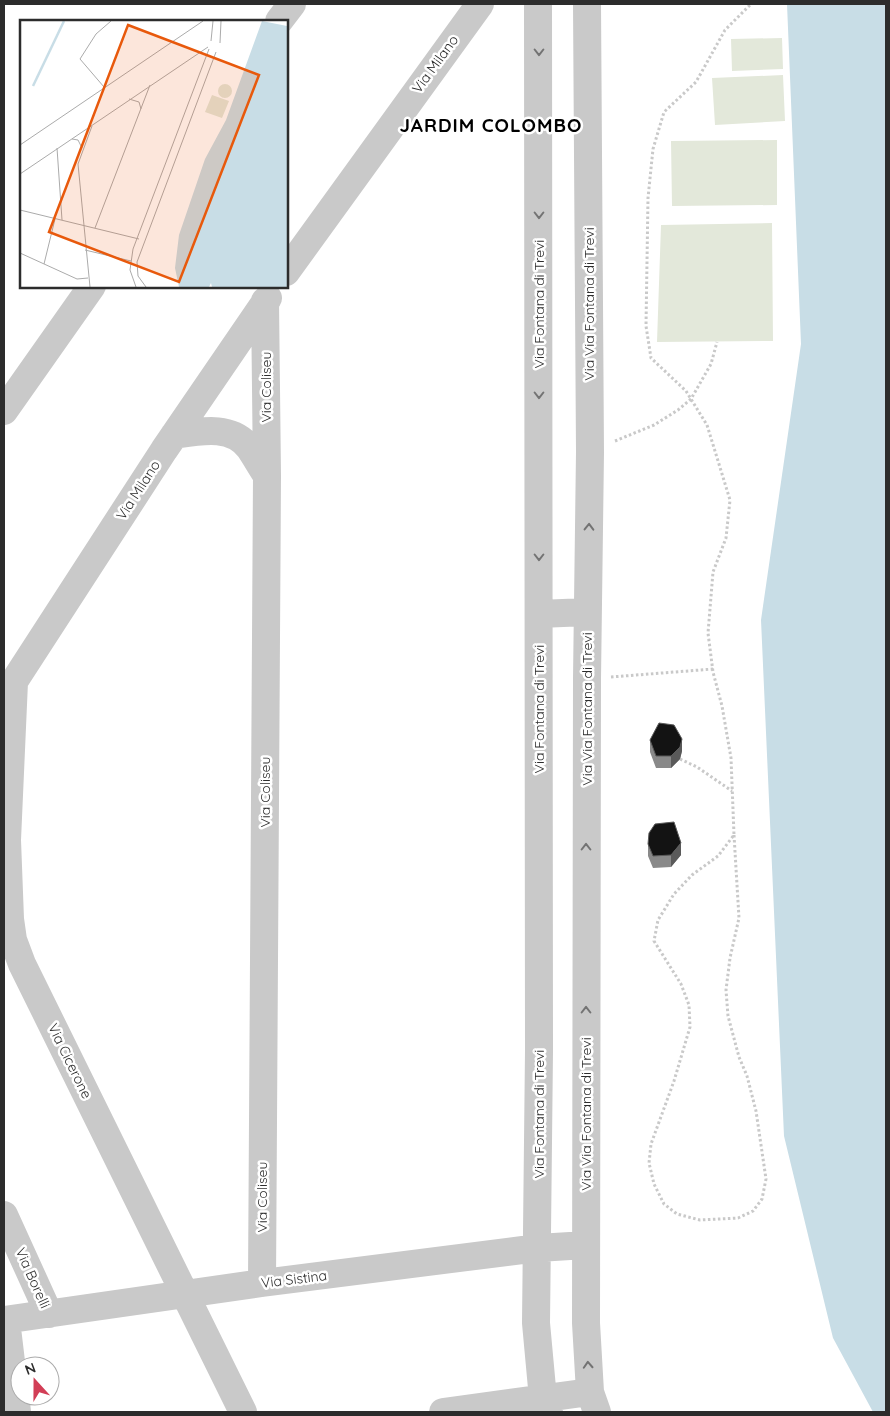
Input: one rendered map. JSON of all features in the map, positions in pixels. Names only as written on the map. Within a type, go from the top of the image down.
[{"type":"street","points":[[280,20],[292,4]]},
{"type":"street","name":"Via Milano","points":[[288,269],[480,4]]},
{"type":"street","name":"Via Fontana di Trevi","points":[[538,4],[539,614],[538,1248],[536,1323],[546,1406]]},
{"type":"street","name":"Via Via Fontana di Trevi","points":[[587,4],[590,452],[587,679],[586,1323],[594,1402]]},
{"type":"street","points":[[4,411],[91,288]]},
{"type":"street","name":"Via Milano","points":[[9,689],[174,435],[271,294]]},
{"type":"street","name":"Via Coliseu","points":[[262,1283],[267,476],[271,294]]},
{"type":"street","points":[[174,435],[200,431],[223,432],[237,436],[249,447],[267,476]]},
{"type":"street","points":[[539,614],[588,612]]},
{"type":"street","name":"Via Cicerone","points":[[9,689],[5,837],[13,940],[22,964],[243,1412]]},
{"type":"street","name":"Via Borelli","points":[[4,1215],[49,1314]]},
{"type":"street","name":"Via Sistina","points":[[5,1320],[262,1283],[538,1248],[586,1245]]},
{"type":"street","points":[[5,1320],[17,1412]]},
{"type":"street","points":[[443,1412],[594,1402]]},
{"type":"path","points":[[734,834],[718,856],[692,875],[674,894],[658,920],[654,941],[681,984],[689,1005],[690,1026],[674,1081],[651,1144],[649,1163],[654,1184],[664,1204],[676,1214],[700,1220],[738,1218],[752,1211],[762,1199],[766,1179],[756,1111],[747,1076],[739,1057],[726,990],[730,958],[739,918],[731,758],[713,669],[708,633],[713,572],[726,538],[730,500],[707,425],[686,391],[652,358],[646,326],[648,198],[653,149],[664,112],[696,82],[725,30],[751,4]]},
{"type":"path","points":[[590,452],[654,425],[678,410],[691,399],[711,364],[716,342]]},
{"type":"path","points":[[587,679],[713,669]]},
{"type":"path","points":[[680,758],[697,767],[732,791]]},
{"type":"shaded area","points":[[782,38],[783,69],[732,71],[731,39]]},
{"type":"shaded area","points":[[783,75],[785,121],[715,125],[712,78]]},
{"type":"shaded area","points":[[777,140],[777,205],[672,206],[671,141]]},
{"type":"shaded area","points":[[772,223],[773,341],[657,342],[661,225]]},
{"type":"water","points":[[787,4],[886,4],[886,1412],[873,1412],[833,1338],[784,1136],[761,620],[801,344]]},
{"type":"building","points":[[659,723],[674,725],[682,739],[680,747],[671,756],[656,756],[650,740]]},
{"type":"building","points":[[674,822],[681,843],[671,855],[653,856],[648,844],[649,833],[655,824]]},
{"type":"district","name":"JARDIM COLOMBO","points":[[491,125]]}]
